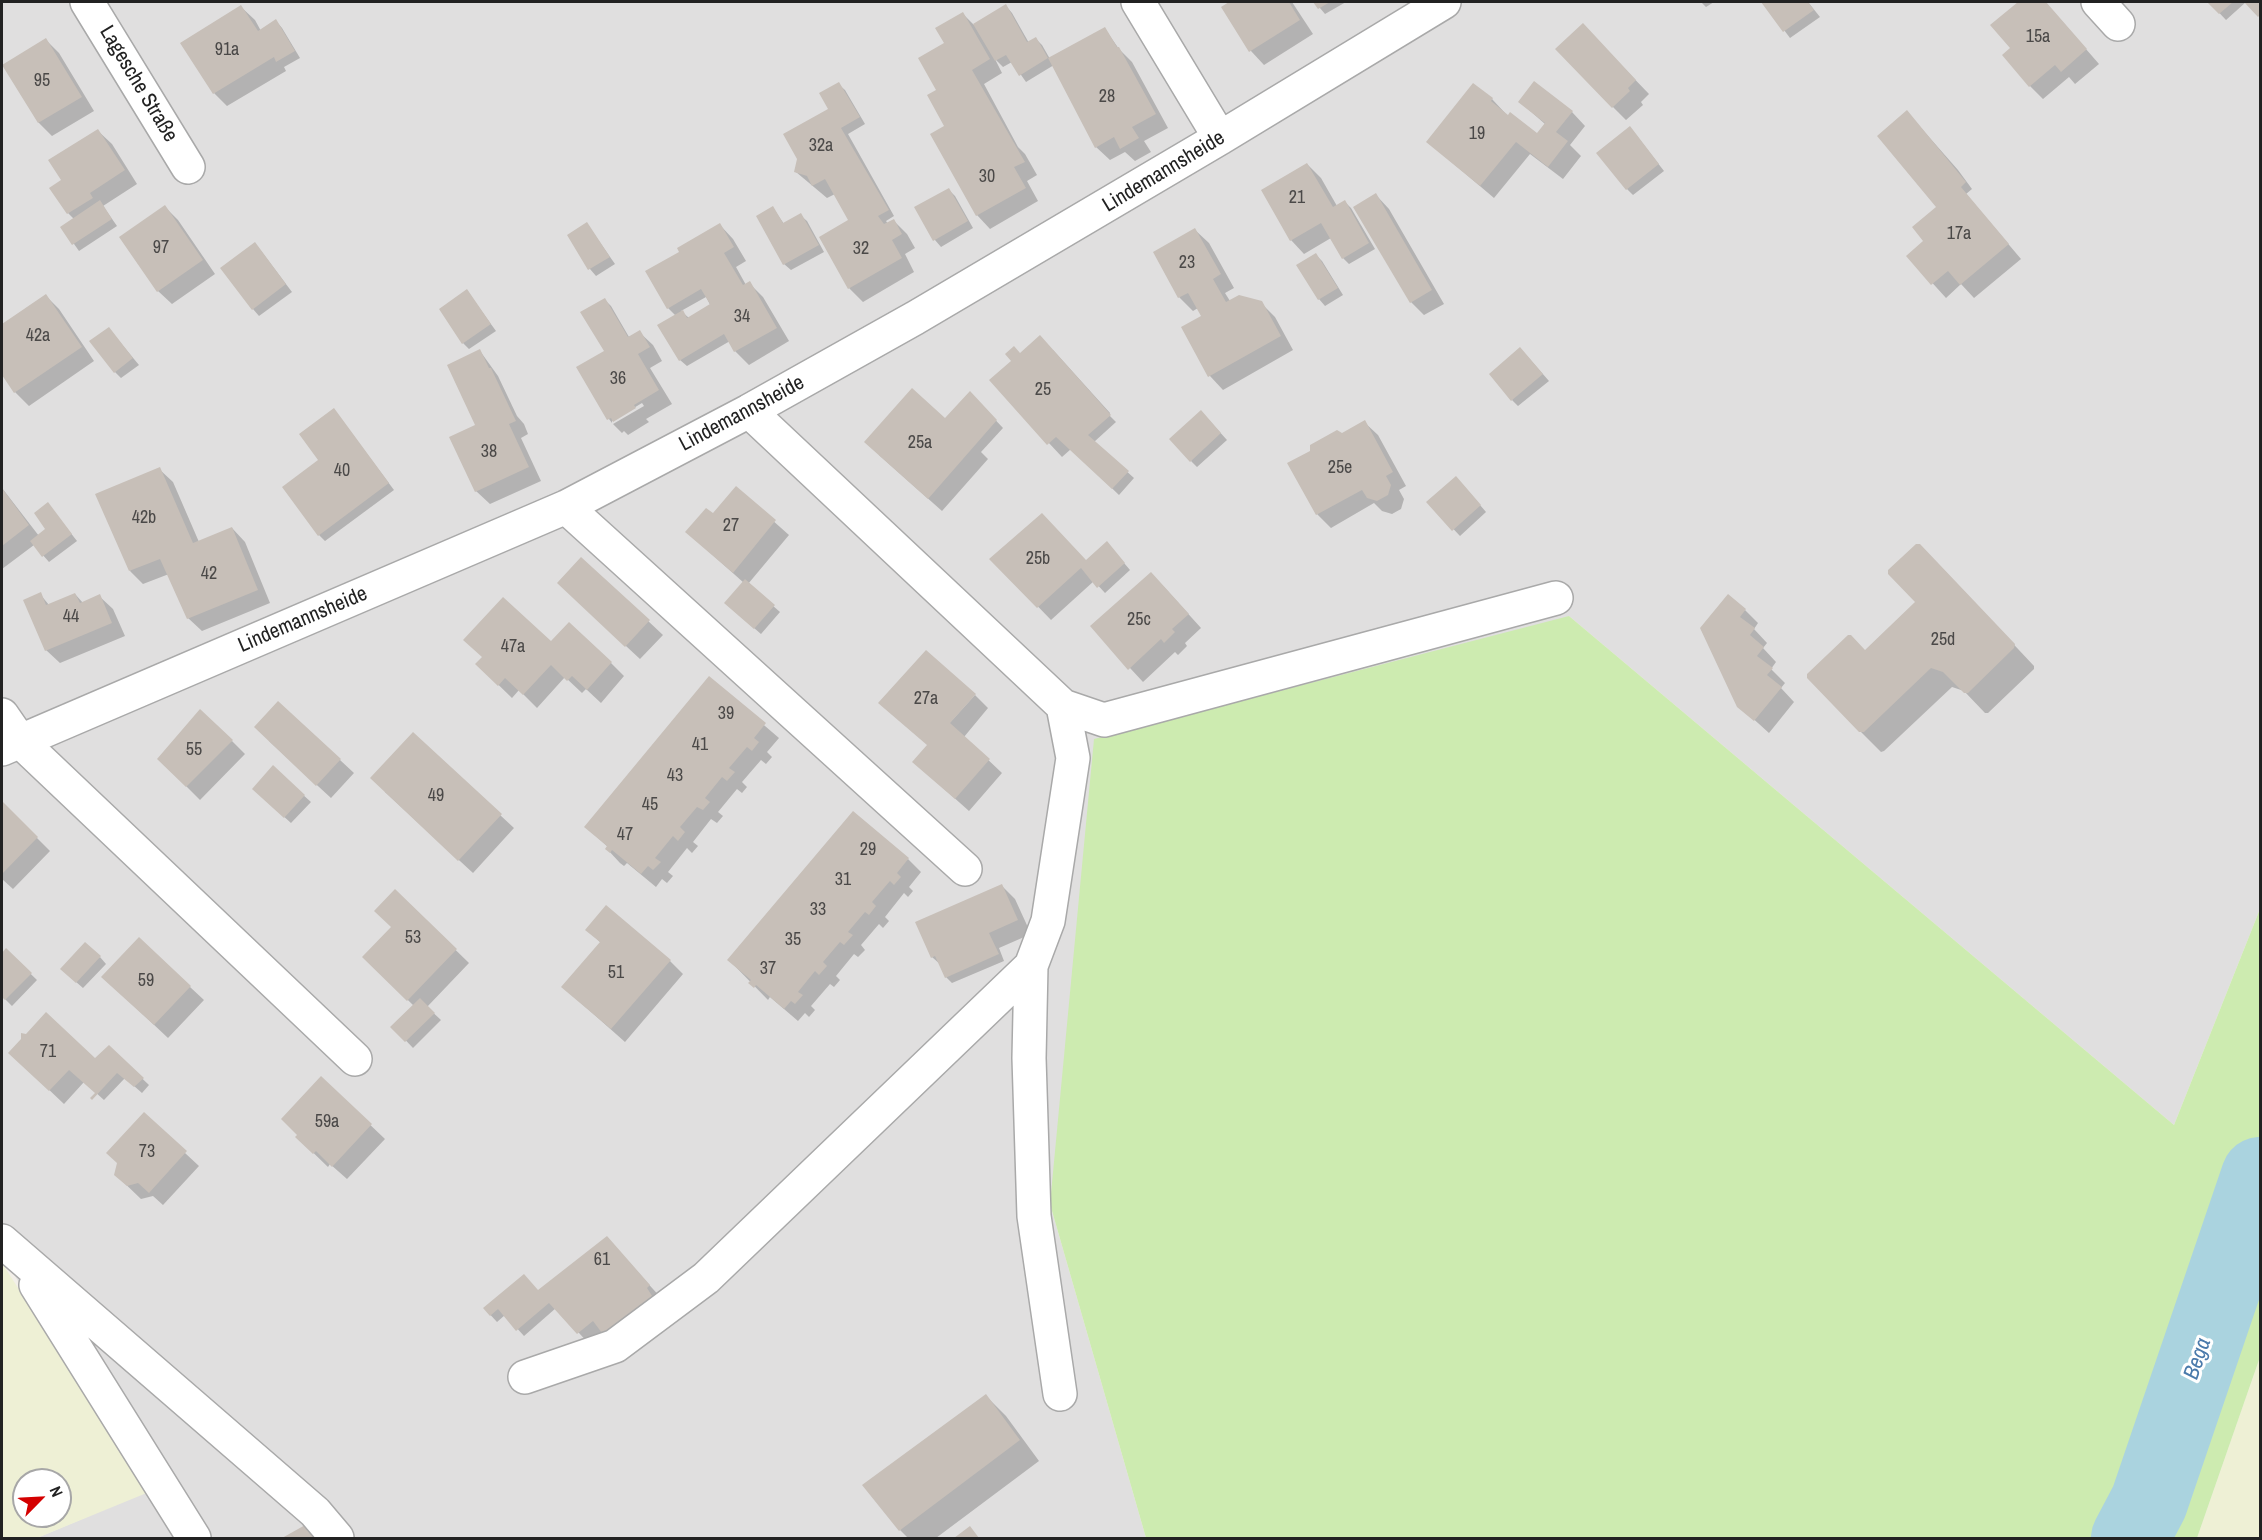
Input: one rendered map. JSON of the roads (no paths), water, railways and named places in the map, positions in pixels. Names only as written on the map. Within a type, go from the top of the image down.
[{"type":"street","name":"Lagesche Straße","points":[[87,2],[189,167]]},
{"type":"street","points":[[1138,2],[1220,138]]},
{"type":"street","name":"Lindemannsheide","points":[[8,735],[566,507],[748,411],[915,318],[1220,138],[1443,2]]},
{"type":"street","points":[[748,411],[1063,706],[1104,720],[1556,598]]},
{"type":"street","points":[[566,507],[965,869]]},
{"type":"street","points":[[1060,1394],[1034,1216],[1029,1058],[1030,966],[1048,921],[1073,758],[1063,706]]},
{"type":"street","points":[[8,735],[355,1059]]},
{"type":"street","points":[[525,1377],[615,1346],[706,1278],[1030,966]]},
{"type":"street","points":[[9,1248],[194,1539]]},
{"type":"street","points":[[9,1248],[315,1512],[337,1539]]},
{"type":"waterway","name":"Bega","points":[[2130,1538],[2149,1502],[2260,1176]]}]
